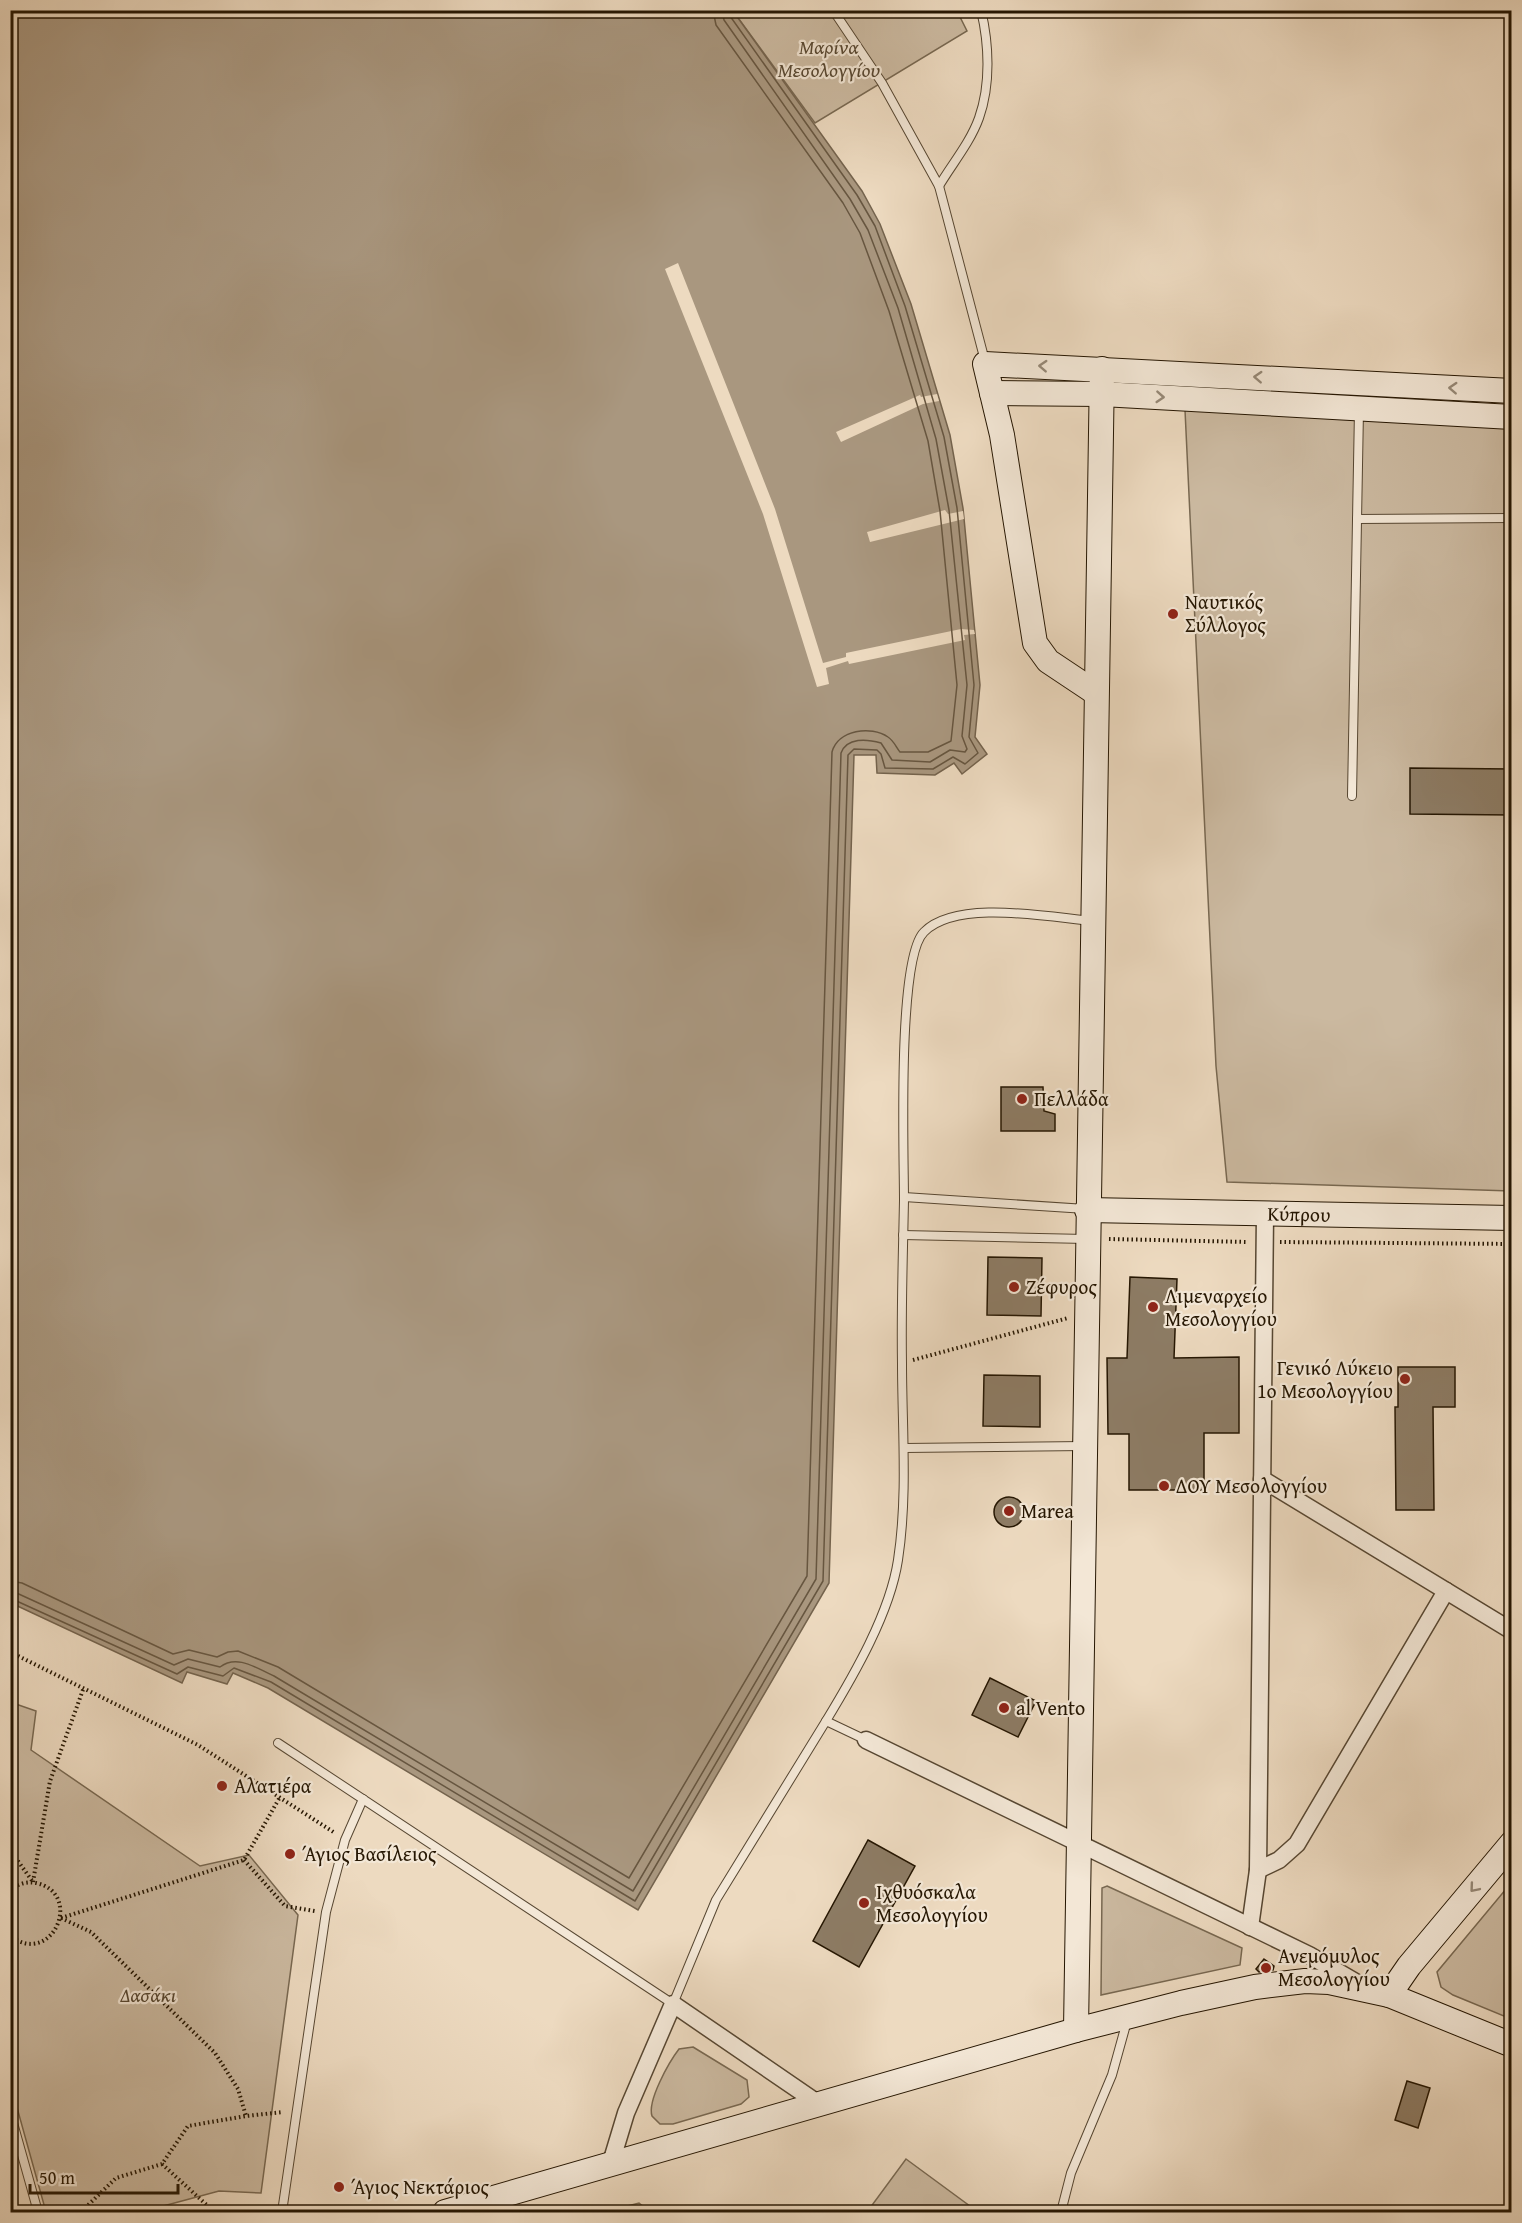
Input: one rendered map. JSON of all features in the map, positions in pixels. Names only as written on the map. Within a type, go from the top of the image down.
[{"type":"street","points":[[1096,693],[1048,662],[1035,643],[993,393],[985,364],[1512,391]]},
{"type":"street","points":[[1076,2030],[1077,1844],[1102,369]]},
{"type":"street","points":[[993,393],[1102,394],[1512,417]]},
{"type":"street","name":"Κύπρου","points":[[1087,1210],[1512,1218]]},
{"type":"street","points":[[1250,1926],[1258,1870],[1265,1214]]},
{"type":"street","points":[[1262,1479],[1512,1631]]},
{"type":"street","points":[[1258,1870],[1279,1860],[1304,1834],[1446,1591]]},
{"type":"street","points":[[866,1740],[1387,1995],[1512,2045]]},
{"type":"street","points":[[1387,1995],[1512,1843]]},
{"type":"street","points":[[445,2212],[1076,2030],[1181,2003],[1289,1982],[1329,1982],[1387,1995],[1418,1981],[1512,1869]]},
{"type":"street","points":[[610,2166],[626,2113],[673,2004],[819,2104]]},
{"type":"lane","points":[[833,10],[882,83],[939,186],[985,364]]},
{"type":"lane","points":[[939,186],[968,142],[980,117],[988,70],[986,33],[981,10]]},
{"type":"lane","points":[[1352,796],[1359,410]]},
{"type":"lane","points":[[1357,519],[1512,518]]},
{"type":"lane","points":[[278,1743],[673,2004],[716,1900],[846,1689],[891,1587],[902,1533],[904,1448],[902,1119],[911,963],[921,934],[936,921],[959,914],[1001,914],[1092,921]]},
{"type":"lane","points":[[904,1197],[1087,1210]]},
{"type":"lane","points":[[903,1235],[1087,1239]]},
{"type":"lane","points":[[904,1448],[1084,1446]]},
{"type":"lane","points":[[826,1721],[866,1740]]},
{"type":"lane","points":[[222,2212],[282,2212],[326,1912],[345,1840],[363,1799]]},
{"type":"lane","points":[[1061,2212],[1071,2173],[1112,2075],[1128,2017]]},
{"type":"lane","points":[[10,2112],[38,2212]]},
{"type":"path","name":"Κύπρου","points":[[1087,1239],[1512,1244]]},
{"type":"path","points":[[902,1363],[1086,1313]]},
{"type":"path","points":[[10,1652],[198,1745],[345,1840]]},
{"type":"path","points":[[33,1882],[50,1781],[84,1687]]},
{"type":"path","points":[[61,1918],[244,1860],[280,1797]]},
{"type":"path","points":[[10,1850],[33,1882]]},
{"type":"path","points":[[244,1860],[285,1906],[326,1912]]},
{"type":"path","points":[[10,1890],[24,1883],[33,1882],[43,1885],[57,1898],[61,1918],[57,1928],[42,1941],[21,1942],[10,1935]]},
{"type":"path","points":[[61,1918],[91,1932],[143,1980],[214,2054],[238,2089],[246,2116]]},
{"type":"path","points":[[85,2212],[84,2209],[116,2178],[162,2164],[188,2126],[246,2116],[298,2111]]},
{"type":"path","points":[[162,2164],[215,2212]]},
{"type":"green space","name":"Μαρίνα Μεσολογγίου","points":[[733,11],[957,11],[967,31],[815,123]]},
{"type":"green space","points":[[1185,410],[1511,426],[1511,1191],[1227,1182],[1216,1066]]},
{"type":"green space","name":"Δασάκι","points":[[10,1702],[36,1711],[31,1750],[200,1866],[249,1855],[298,1915],[261,2193],[219,2191],[141,2212],[46,2212],[11,2086]]},
{"type":"green space","points":[[1511,1883],[1511,2019],[1453,1995],[1441,1987],[1437,1972]]},
{"type":"green space","points":[[1107,1886],[1242,1948],[1240,1965],[1101,1995],[1102,1888]]},
{"type":"green space","points":[[693,2047],[747,2080],[749,2097],[741,2104],[673,2124],[660,2124],[652,2116],[651,2109],[660,2082],[679,2049]]},
{"type":"green space","points":[[906,2159],[978,2212],[867,2212]]},
{"type":"green space","points":[[639,2203],[650,2212],[604,2212]]},
{"type":"water","points":[[11,11],[733,11],[862,191],[880,224],[911,304],[950,435],[963,508],[980,685],[975,737],[987,754],[962,774],[954,763],[935,775],[877,773],[876,755],[854,755],[829,1583],[638,1910],[268,1688],[233,1673],[227,1684],[187,1672],[182,1683],[11,1603]]},
{"type":"pier","points":[[678,263],[775,509],[823,663],[846,657],[846,653],[961,629],[974,630],[975,634],[964,635],[965,640],[849,664],[848,661],[826,668],[829,684],[817,687],[763,514],[665,269]]},
{"type":"pier","points":[[937,394],[939,401],[923,404],[841,442],[836,432],[920,395],[921,397]]},
{"type":"pier","points":[[945,510],[948,514],[963,511],[964,519],[870,542],[867,532]]},
{"type":"building","points":[[1410,768],[1512,769],[1512,815],[1410,814]]},
{"type":"building","name":"Πελλάδα","points":[[1001,1087],[1043,1087],[1044,1111],[1055,1114],[1055,1131],[1001,1131]]},
{"type":"building","name":"Ζέφυρος","points":[[988,1257],[1042,1258],[1041,1316],[987,1315]]},
{"type":"building","points":[[1130,1277],[1177,1279],[1174,1358],[1239,1357],[1239,1433],[1204,1433],[1204,1490],[1129,1490],[1129,1434],[1108,1434],[1107,1358],[1127,1358]]},
{"type":"building","points":[[1398,1367],[1455,1367],[1455,1407],[1433,1407],[1434,1510],[1396,1510],[1395,1407],[1398,1407]]},
{"type":"building","points":[[984,1375],[1040,1376],[1040,1427],[983,1426]]},
{"type":"building","name":"Marea","points":[[1009,1497],[1020,1501],[1024,1512],[1020,1523],[1009,1527],[998,1523],[994,1512],[998,1501]]},
{"type":"building","name":"al Vento","points":[[990,1678],[1036,1701],[1018,1737],[972,1715]]},
{"type":"building","name":"Ιχθυόσκαλα Μεσολογγίου","points":[[868,1840],[915,1866],[859,1967],[813,1941]]},
{"type":"building","name":"Ανεμόμυλος Μεσολογγίου","points":[[1264,1959],[1274,1966],[1273,1970],[1259,1972],[1256,1969]]},
{"type":"building","points":[[1407,2081],[1430,2088],[1418,2128],[1395,2120]]},
{"type":"place","name":"Ναυτικός Σύλλογος","points":[[1173,614]]},
{"type":"place","name":"Πελλάδα","points":[[1022,1099]]},
{"type":"place","name":"Ζέφυρος","points":[[1014,1287]]},
{"type":"place","name":"Λιμεναρχείο Μεσολογγίου","points":[[1153,1307]]},
{"type":"place","name":"Γενικό Λύκειο 1ο Μεσολογγίου","points":[[1405,1379]]},
{"type":"place","name":"ΔΟΥ Μεσολογγίου","points":[[1164,1486]]},
{"type":"place","name":"Marea","points":[[1009,1511]]},
{"type":"place","name":"al Vento","points":[[1004,1708]]},
{"type":"place","name":"Αλατιέρα","points":[[222,1786]]},
{"type":"place","name":"Άγιος Βασίλειος","points":[[290,1854]]},
{"type":"place","name":"Ιχθυόσκαλα Μεσολογγίου","points":[[864,1903]]},
{"type":"place","name":"Ανεμόμυλος Μεσολογγίου","points":[[1266,1968]]},
{"type":"place","name":"Άγιος Νεκτάριος","points":[[339,2187]]}]
